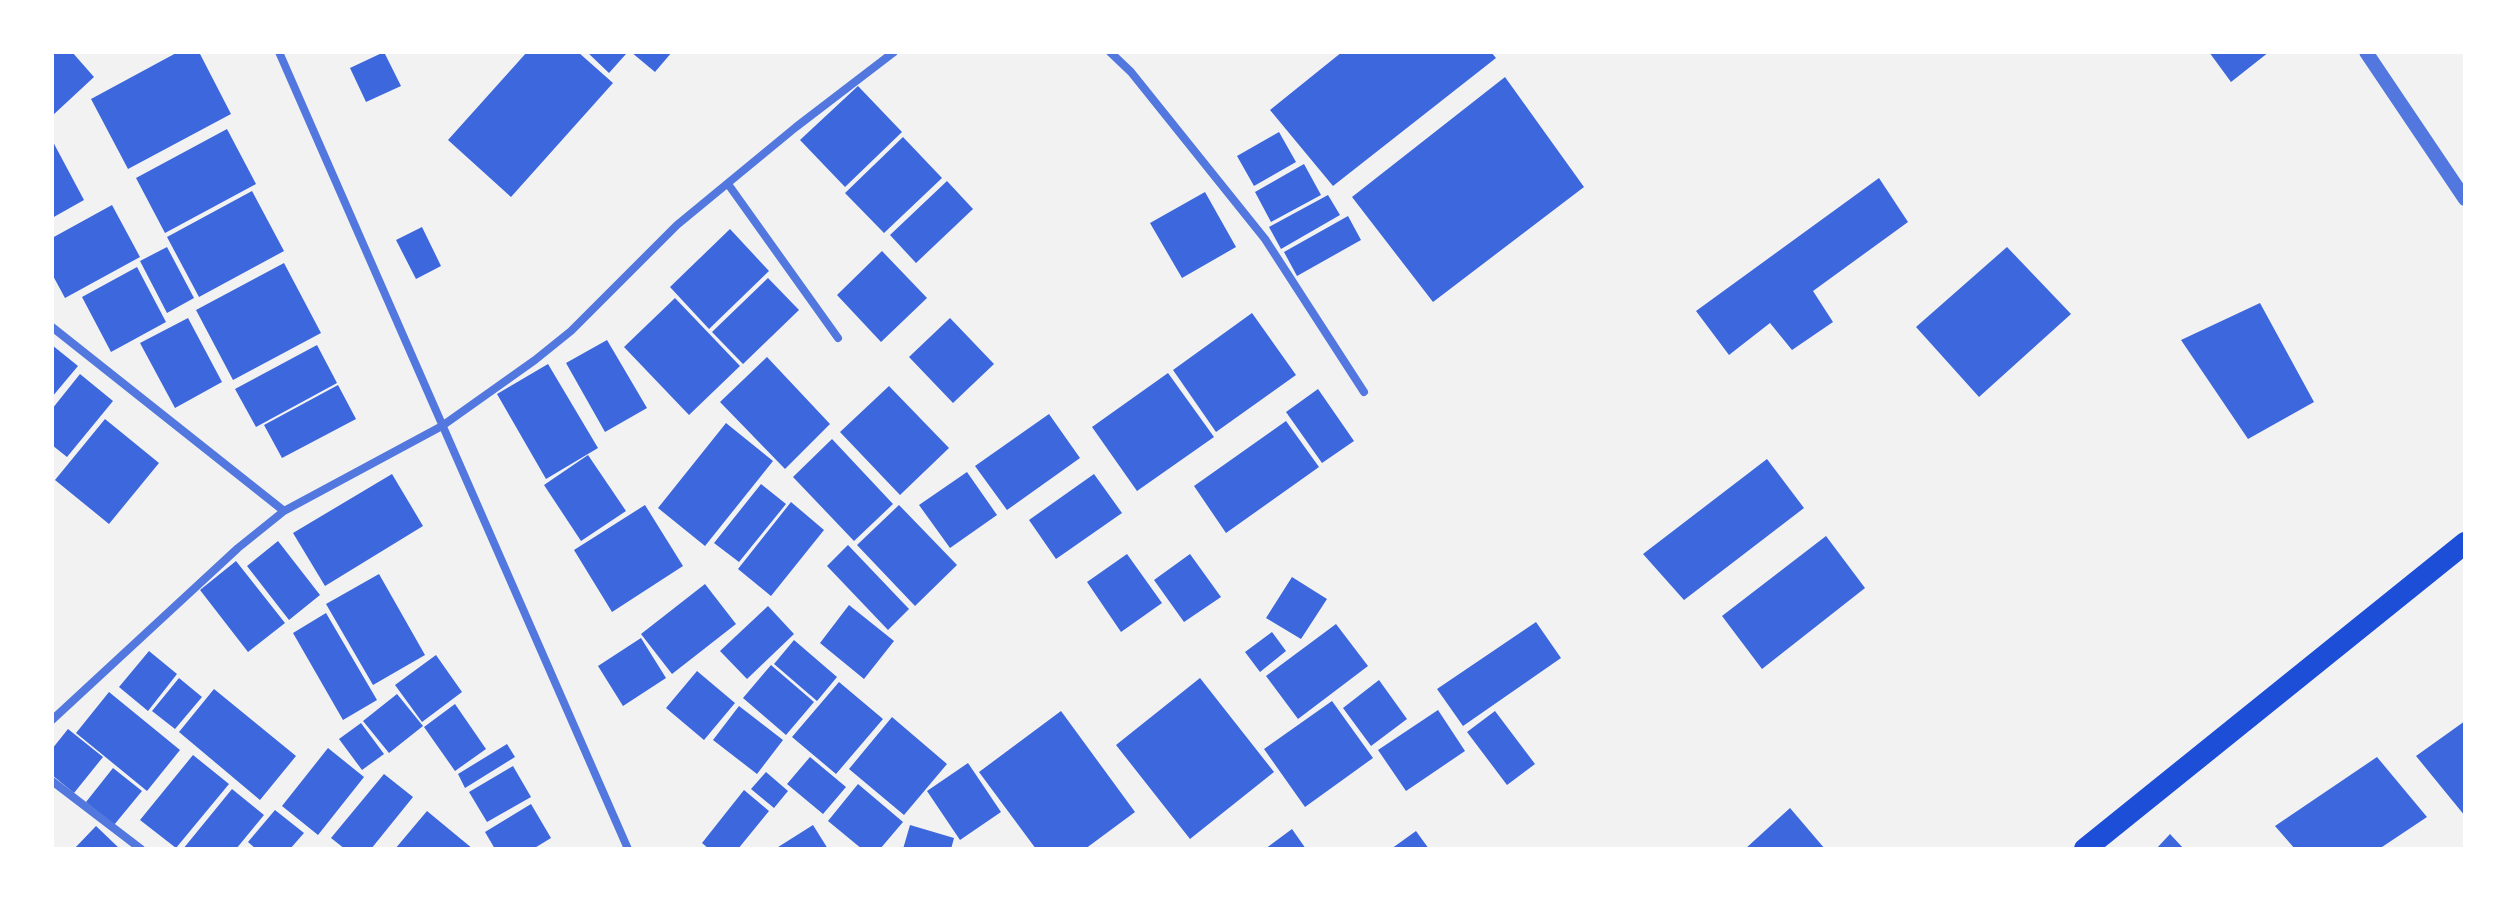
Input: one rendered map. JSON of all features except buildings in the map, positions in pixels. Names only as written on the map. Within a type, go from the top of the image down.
[{"type":"highway","points":[[2085,849],[2465,543]]},
{"type":"street","points":[[279,52],[628,849]]},
{"type":"street","points":[[52,720],[238,548],[284,511],[442,426],[571,331],[677,225],[796,127],[894,52]]},
{"type":"street","points":[[1110,52],[1131,72],[1265,239],[1364,392]]},
{"type":"street","points":[[2366,52],[2465,199]]},
{"type":"street","points":[[728,184],[838,338]]},
{"type":"street","points":[[52,327],[284,511]]},
{"type":"street","points":[[52,781],[141,849]]}]
